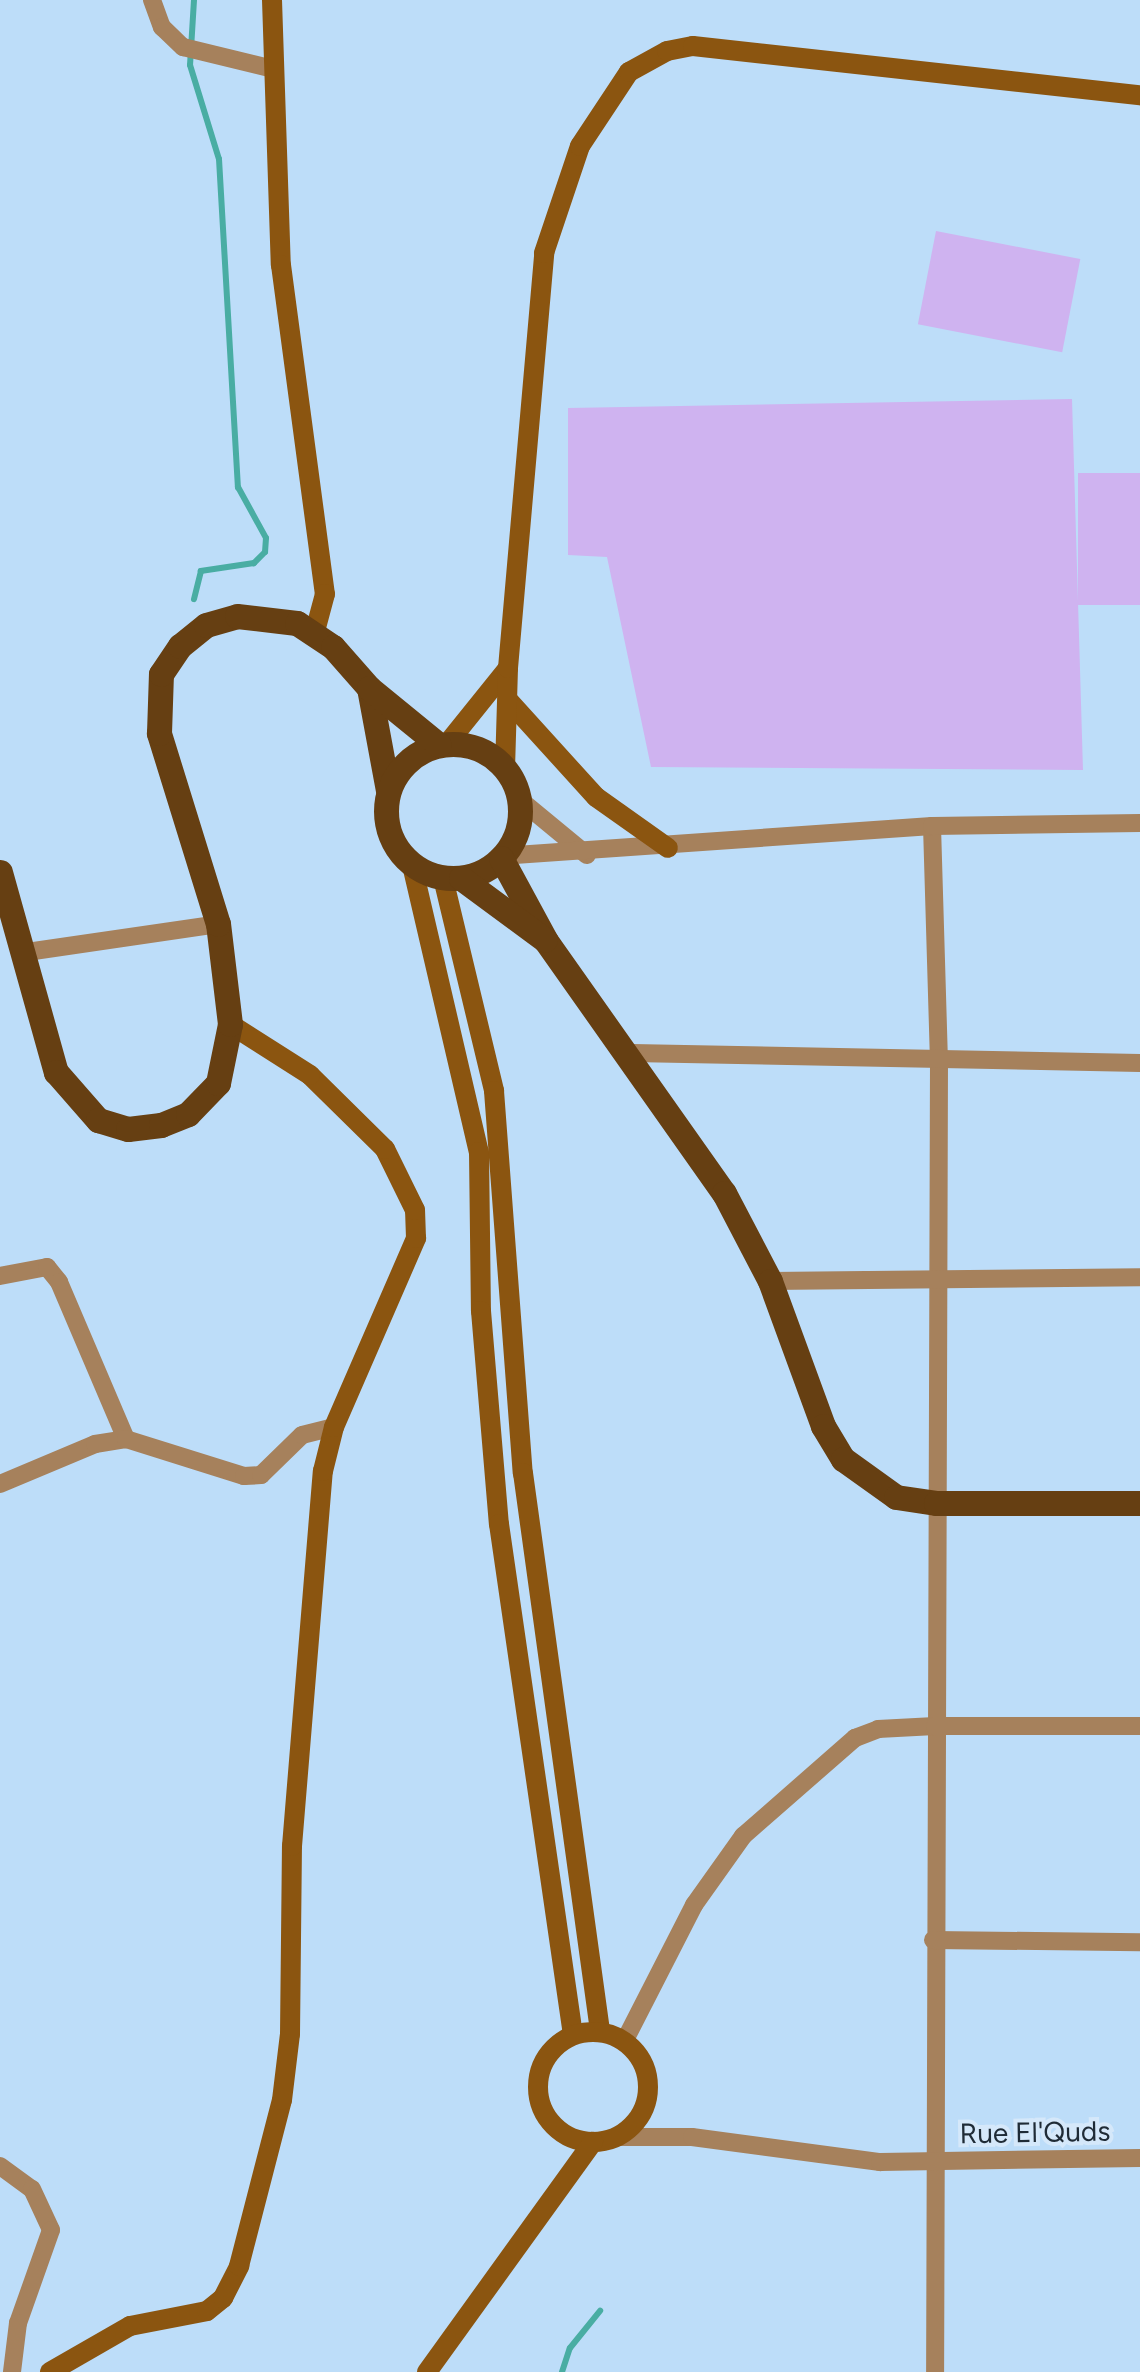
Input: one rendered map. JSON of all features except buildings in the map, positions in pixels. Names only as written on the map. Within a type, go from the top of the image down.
[{"type":"main road","points":[[272,0],[281,265],[325,594],[315,632]]},
{"type":"main road","points":[[505,769],[508,668],[544,253],[580,146],[629,72],[666,50],[692,46],[1140,95]]},
{"type":"main road","points":[[0,872],[12,948],[56,1072],[98,1120],[128,1129],[188,1114],[218,1083],[230,1024],[218,924],[159,732],[161,674],[180,646],[206,625],[236,616],[270,617],[315,632],[369,688],[443,744],[479,749],[505,769],[519,799],[517,830],[502,857],[452,878]]},
{"type":"main road","points":[[388,791],[399,770],[443,744],[508,668]]},
{"type":"main road","points":[[369,688],[388,791],[388,832],[412,865],[479,1152],[481,1311],[504,1560],[574,2035]]},
{"type":"main road","points":[[508,700],[596,797],[668,848]]},
{"type":"main road","points":[[502,857],[546,940],[632,1054],[724,1192],[770,1281],[824,1426],[843,1460],[896,1497],[936,1504],[1140,1503]]},
{"type":"main road","points":[[412,865],[452,878],[546,940]]},
{"type":"main road","points":[[452,878],[494,1091],[523,1473],[600,2031]]},
{"type":"main road","points":[[50,2372],[130,2326],[207,2310],[222,2298],[239,2266],[282,2100],[290,2034],[296,1972],[292,1846],[314,1551],[334,1428],[406,1269],[416,1238],[415,1210],[385,1150],[342,1103],[262,1040],[230,1024]]},
{"type":"main road","points":[[495,1474],[523,1473]]},
{"type":"main road","points":[[504,1560],[533,1558]]},
{"type":"main road","points":[[600,2031],[625,2040],[649,2080],[635,2124],[616,2138],[593,2142],[570,2138],[541,2106],[542,2064],[574,2035],[600,2031]]},
{"type":"main road","points":[[427,2372],[593,2142]]},
{"type":"street","points":[[152,0],[162,28],[183,48],[274,69]]},
{"type":"street","points":[[519,799],[588,855]]},
{"type":"street","points":[[502,857],[588,855],[932,826],[1140,823]]},
{"type":"street","points":[[932,826],[939,1061],[931,2161],[934,2372]]},
{"type":"street","points":[[12,948],[218,924]]},
{"type":"street","points":[[632,1054],[1140,1063]]},
{"type":"street","points":[[0,1276],[47,1267],[59,1282],[126,1439]]},
{"type":"street","points":[[770,1281],[938,1274],[1140,1277]]},
{"type":"street","points":[[0,1484],[95,1444],[126,1439],[244,1476],[260,1474],[302,1435],[334,1428]]},
{"type":"street","points":[[625,2040],[694,1905],[744,1836],[856,1738],[878,1729],[935,1726],[1140,1726]]},
{"type":"street","points":[[933,1940],[1140,1942]]},
{"type":"street","name":"Rue El'Quds","points":[[616,2138],[692,2137],[880,2162],[1140,2158]]},
{"type":"street","points":[[0,2166],[32,2189],[51,2230],[18,2323],[12,2372]]},
{"type":"shaded area","points":[[936,231],[1080,259],[1062,352],[918,324]]},
{"type":"shaded area","points":[[1072,399],[1083,770],[651,767],[607,557],[568,555],[568,408]]},
{"type":"shaded area","points":[[1078,473],[1140,473],[1140,605],[1078,605]]},
{"type":"waterway","points":[[194,0],[190,65],[219,159],[238,487],[266,538],[265,552],[254,563],[201,571],[194,599]]},
{"type":"waterway","points":[[562,2372],[570,2348],[600,2311]]}]
